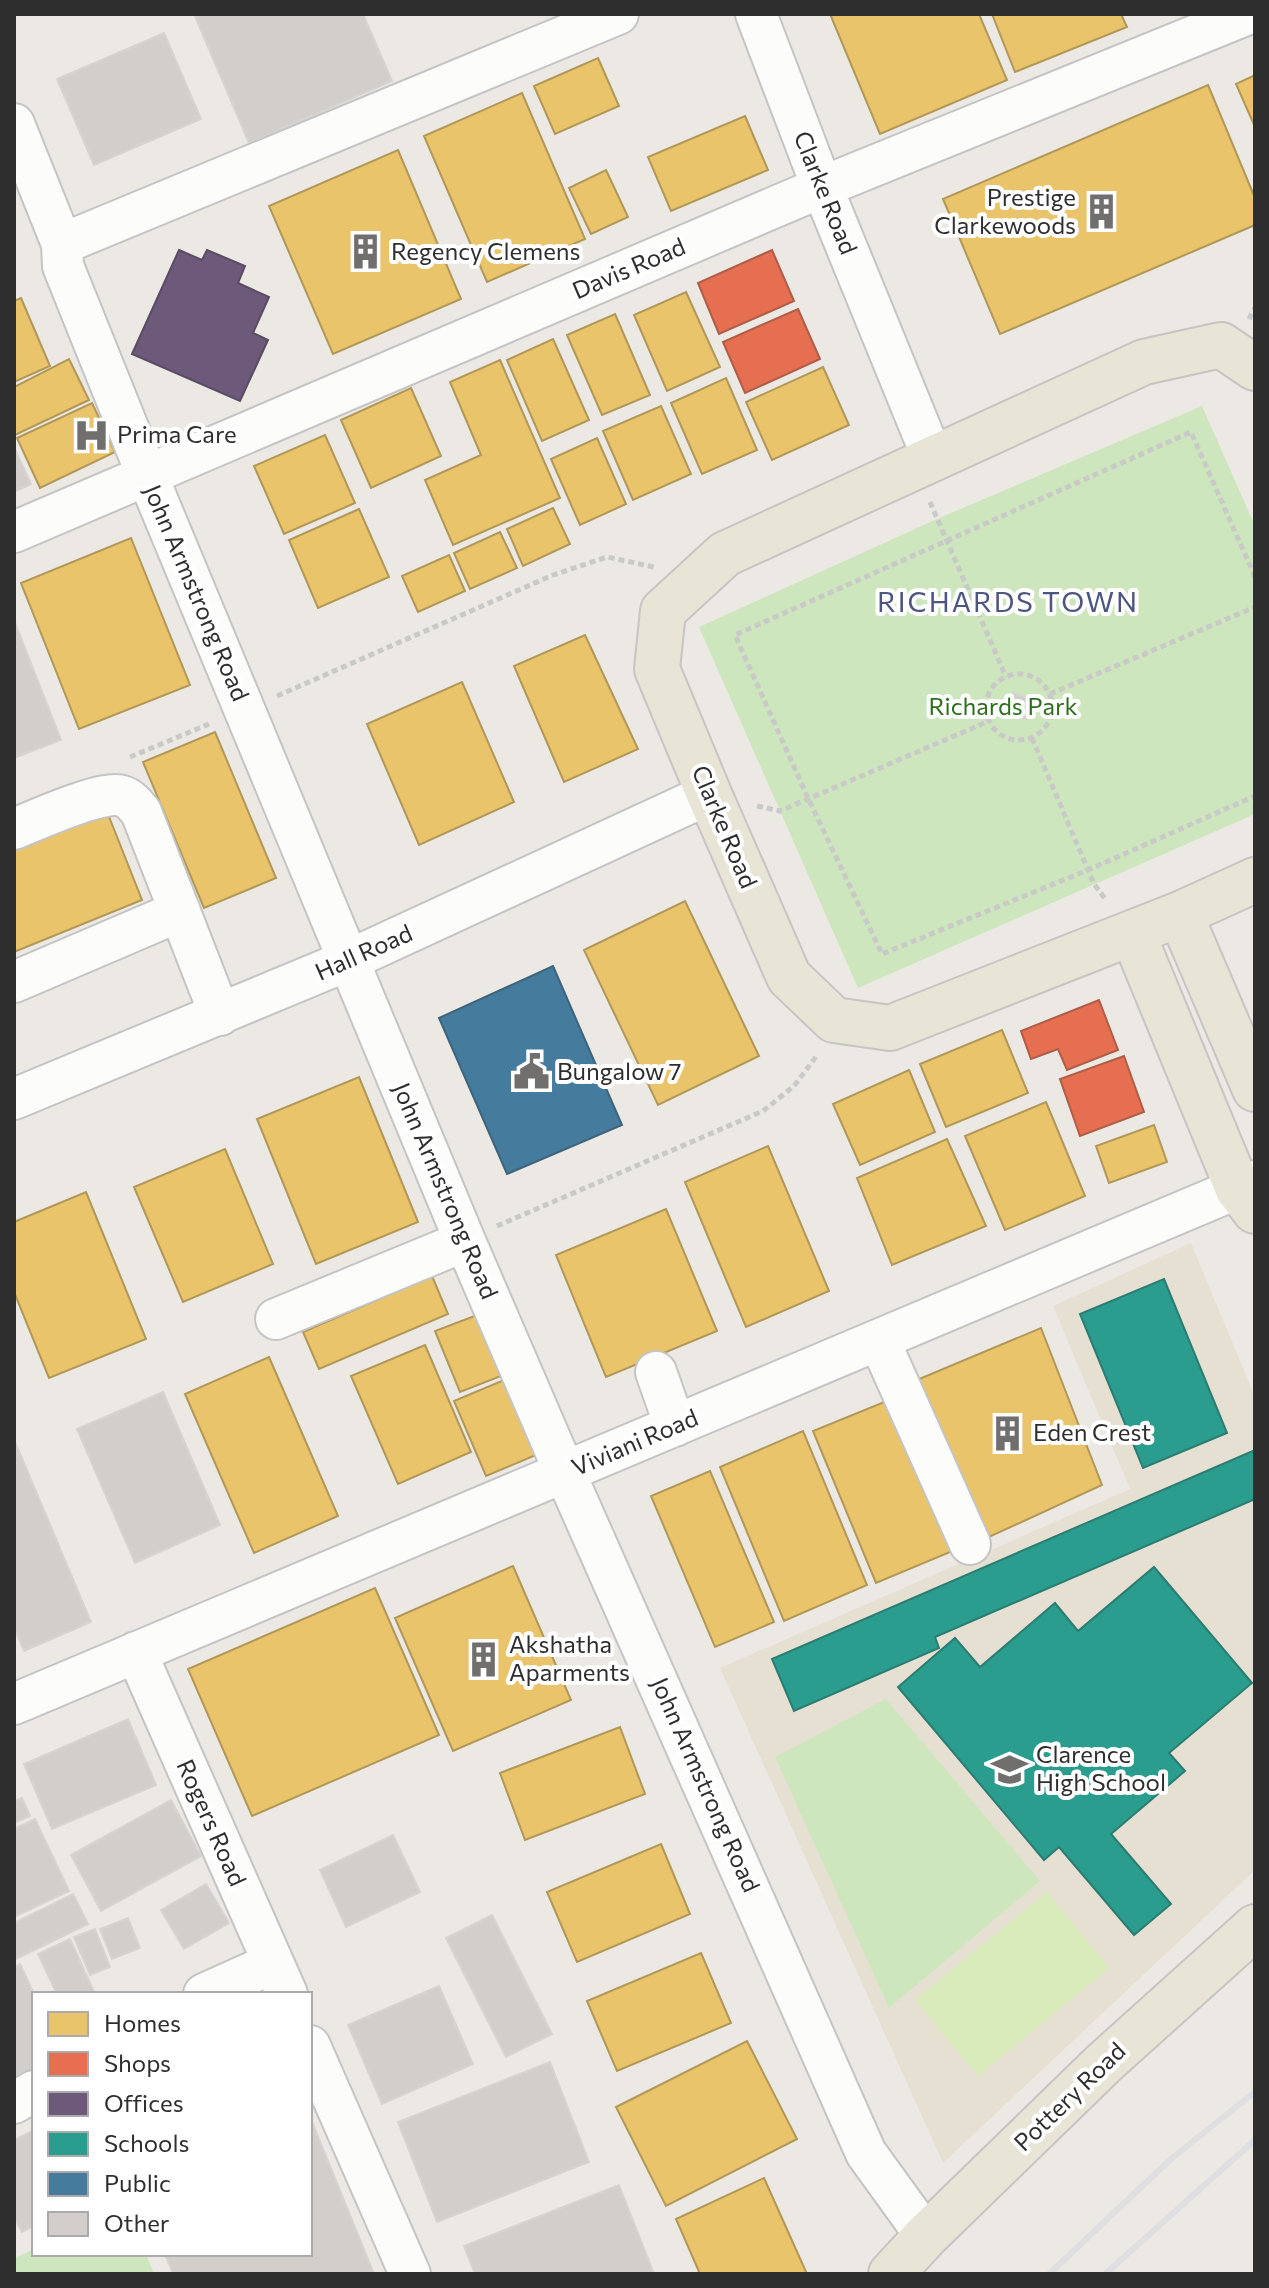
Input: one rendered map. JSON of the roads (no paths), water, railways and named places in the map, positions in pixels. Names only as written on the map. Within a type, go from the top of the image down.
[{"type":"main road","name":"Clarke Road","points":[[1133,934],[890,1028],[834,1020],[789,977],[709,794],[657,669],[663,611],[725,554],[1144,362],[1221,345],[1255,368]]},
{"type":"main road","points":[[1249,1194],[1133,934],[1255,880]]},
{"type":"main road","points":[[1180,914],[1255,1089]]},
{"type":"main road","name":"Pottery Road","points":[[891,2274],[932,2243],[1104,2063],[1255,1927]]},
{"type":"main road","points":[[932,2243],[1114,2089],[1255,1959]]},
{"type":"street","points":[[62,244],[618,14]]},
{"type":"street","name":"Clarke Road","points":[[756,14],[822,187],[933,459]]},
{"type":"street","name":"Davis Road","points":[[14,532],[822,187],[1248,14]]},
{"type":"street","name":"John Armstrong Road","points":[[14,124],[25,186],[62,244],[63,266],[156,471],[473,1237],[552,1403],[573,1469],[718,1754],[891,2142],[932,2243]]},
{"type":"street","name":"Hall Road","points":[[17,1088],[220,1015],[358,956],[709,794]]},
{"type":"street","points":[[14,829],[102,796],[123,796],[141,812],[220,1015]]},
{"type":"street","points":[[14,982],[180,911]]},
{"type":"street","name":"Viviani Road","points":[[14,1704],[879,1340],[1249,1194]]},
{"type":"street","points":[[276,1319],[473,1237]]},
{"type":"street","points":[[879,1340],[970,1544]]},
{"type":"street","points":[[656,1372],[675,1426]]},
{"type":"street","name":"Rogers Road","points":[[136,1652],[280,1978]]},
{"type":"street","points":[[214,1992],[280,1978]]},
{"type":"street","points":[[312,2051],[410,2274]]},
{"type":"street","points":[[14,2103],[32,2092]]},
{"type":"railway","points":[[1049,2274],[1172,2158],[1255,2092]]},
{"type":"railway","points":[[1105,2274],[1255,2140]]},
{"type":"place","name":"Prestige Clarkewoods","points":[[1102,212]]},
{"type":"place","name":"Regency Clemens","points":[[365,252]]},
{"type":"place","name":"Prima Care","points":[[91,435]]},
{"type":"place","name":"Bungalow 7","points":[[531,1072]]},
{"type":"place","name":"Eden Crest","points":[[1007,1433]]},
{"type":"place","name":"Akshatha Aparments","points":[[483,1659]]},
{"type":"place","name":"Clarence High School","points":[[1010,1769]]},
{"type":"district","name":"RICHARDS TOWN","points":[[1008,602]]},
{"type":"park label","name":"Richards Park","points":[[1003,707]]}]
